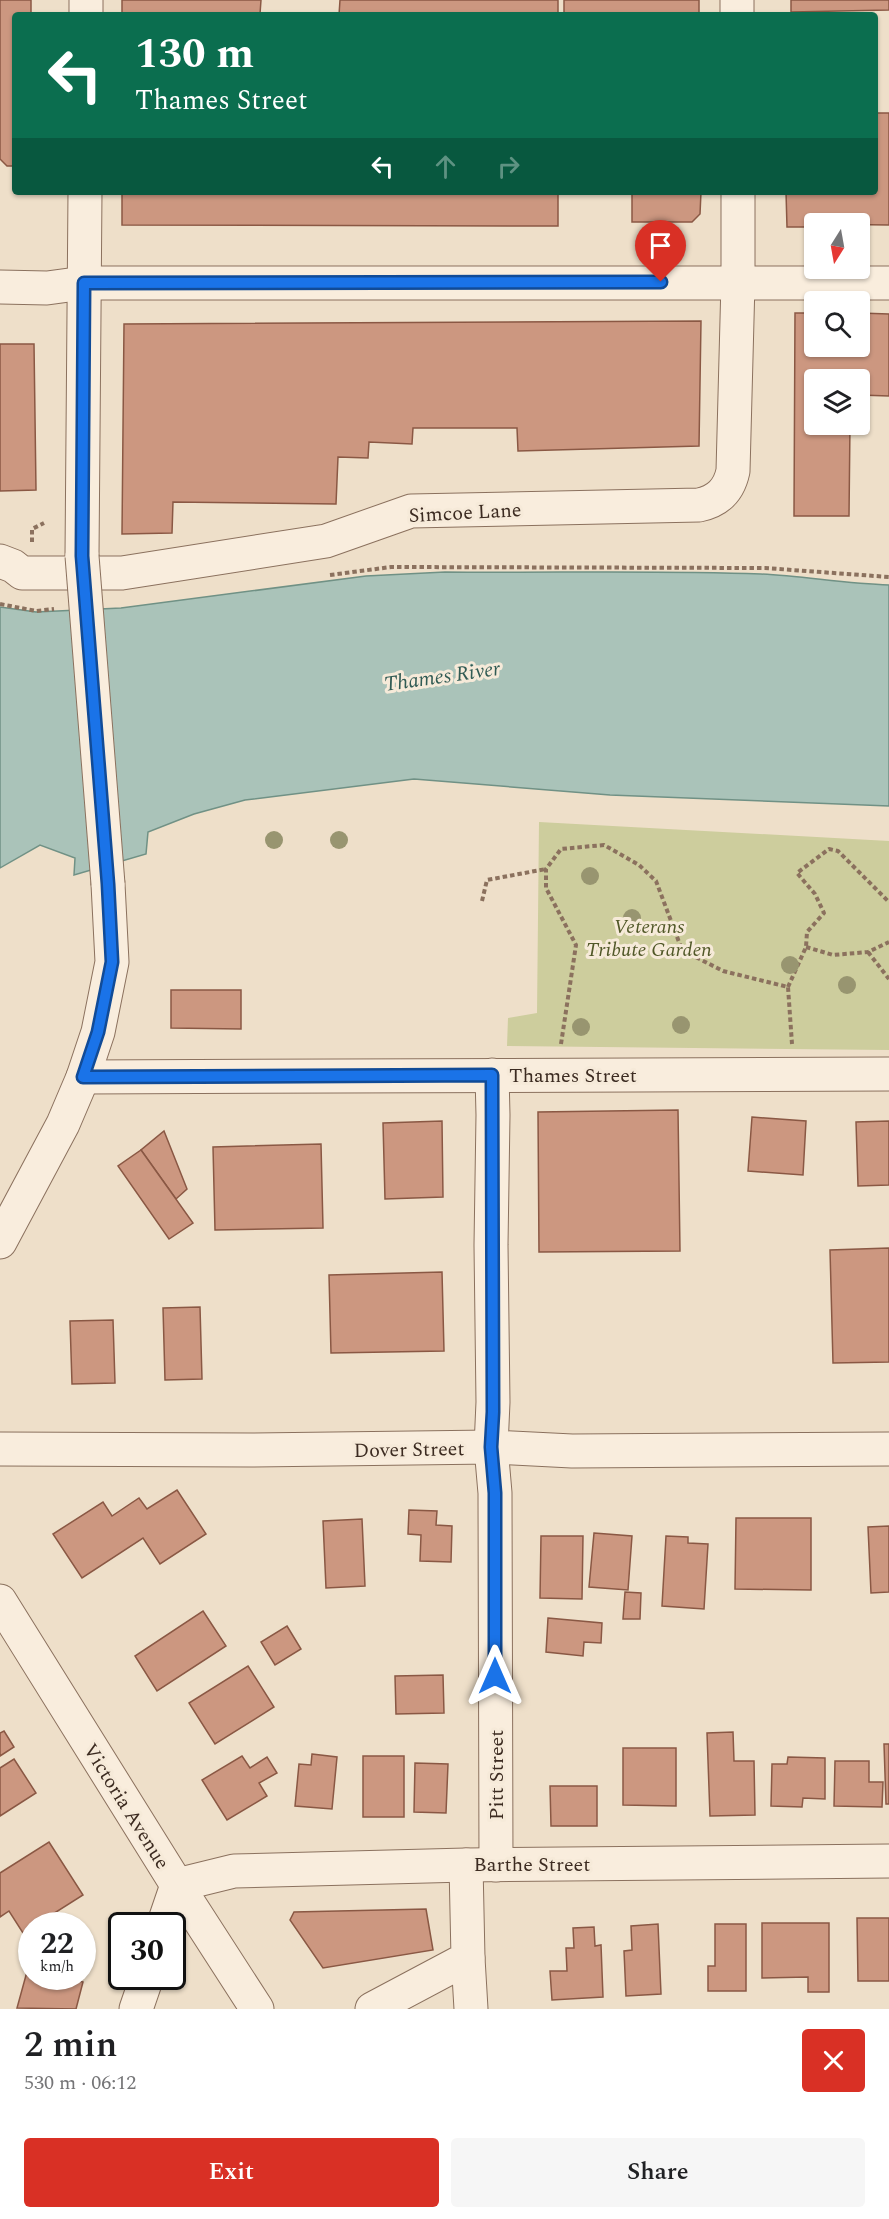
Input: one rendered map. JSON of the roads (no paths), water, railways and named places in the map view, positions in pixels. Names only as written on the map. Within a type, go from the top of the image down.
[{"type":"street","points":[[0,1242],[63,1124],[83,1077],[98,1032],[112,962],[82,556],[85,195]]},
{"type":"street","name":"Simcoe Lane","points":[[0,561],[13,566],[22,573],[122,573],[326,541],[411,511],[709,503],[726,490],[733,471],[738,195]]},
{"type":"street","points":[[0,287],[47,288],[84,283],[889,283]]},
{"type":"street","name":"Thames Street","points":[[83,1077],[889,1074]]},
{"type":"street","name":"Pitt Street","points":[[471,2009],[468,1958],[481,1865],[495,1493],[491,1447],[493,1412],[492,1075]]},
{"type":"street","name":"Dover Street","points":[[0,1449],[252,1450],[491,1447],[572,1451],[889,1449]]},
{"type":"street","name":"Victoria Avenue","points":[[0,1601],[257,2009]]},
{"type":"street","name":"Barthe Street","points":[[177,1885],[234,1871],[481,1865],[889,1861]]},
{"type":"street","points":[[168,1912],[177,1885]]},
{"type":"street","points":[[372,2009],[468,1958]]},
{"type":"street","points":[[136,2009],[143,1990]]},
{"type":"water","name":"Thames River","points":[[445,572],[722,573],[777,575],[889,585],[889,806],[610,795],[414,779],[245,800],[194,814],[148,832],[146,854],[74,875],[75,858],[40,845],[0,868],[0,607],[36,612],[121,608],[366,576]]},
{"type":"park label","name":"Veterans Tribute Garden","points":[[649,938]]}]
